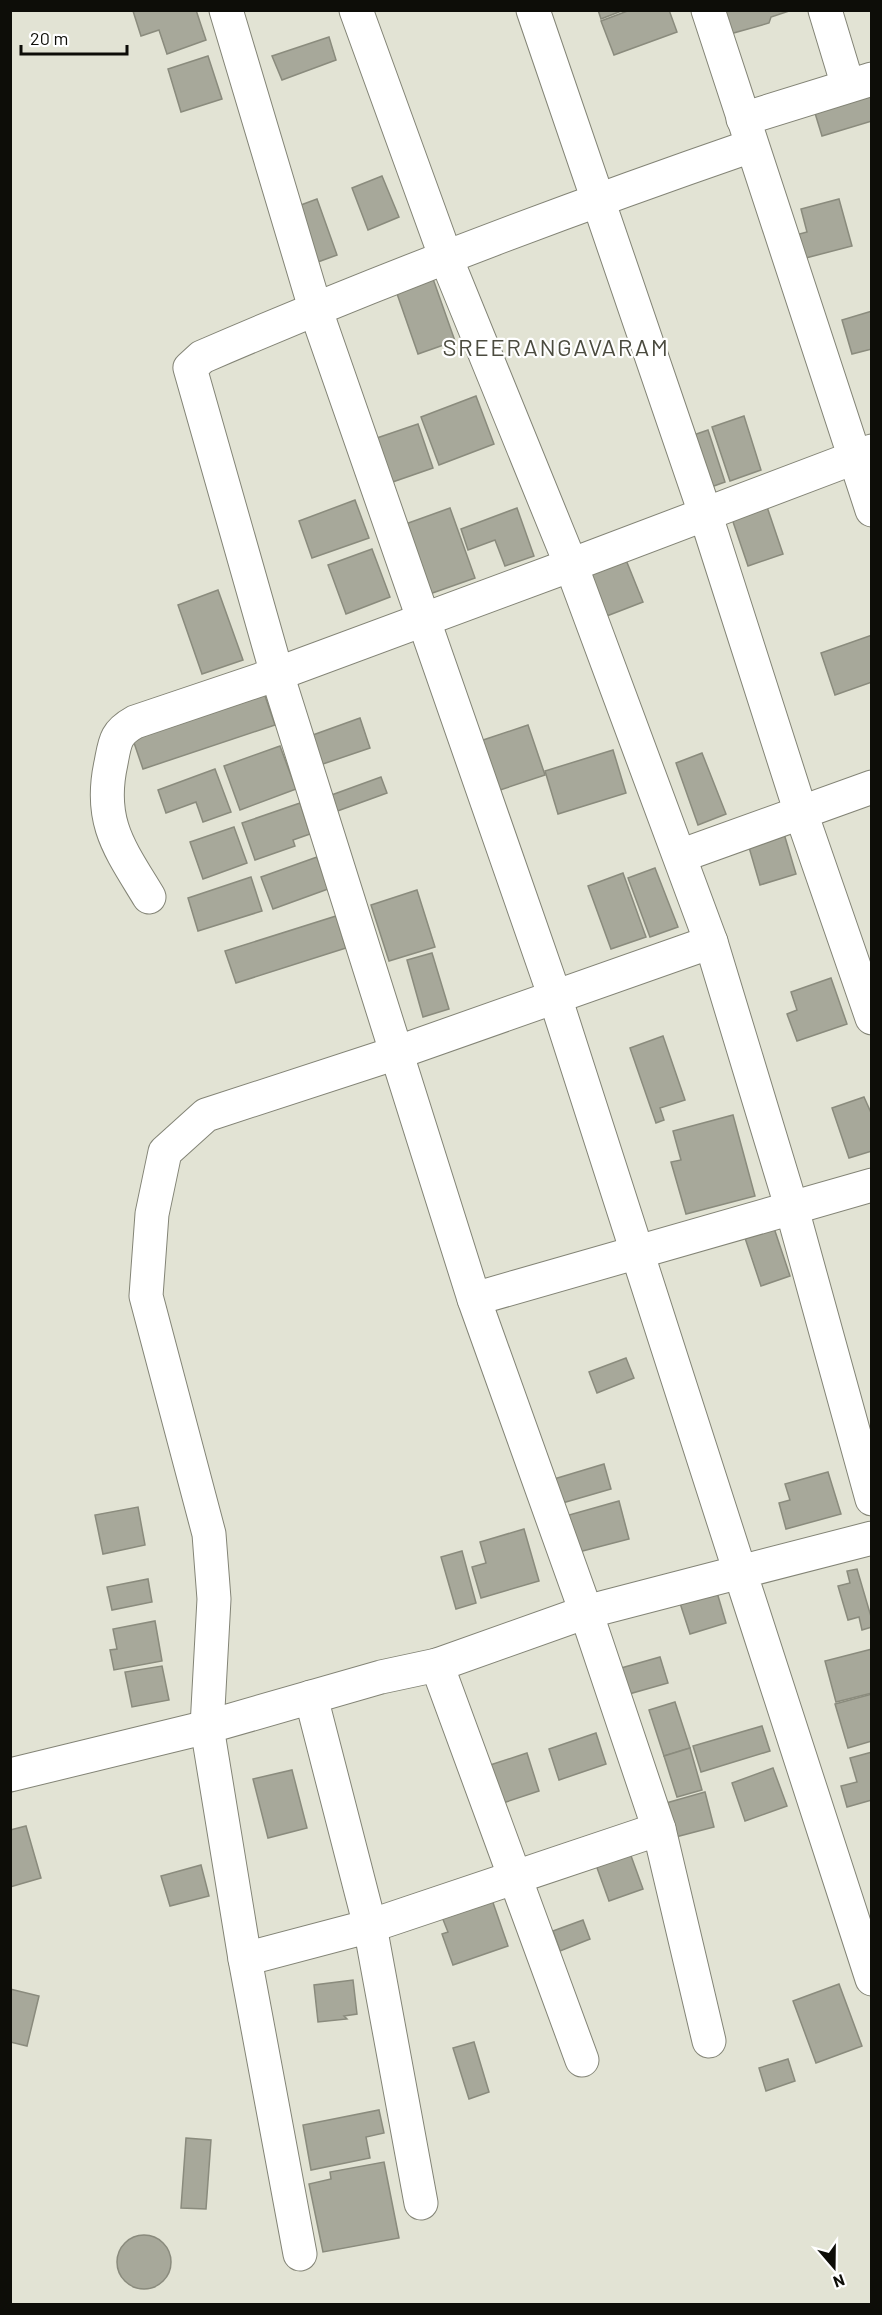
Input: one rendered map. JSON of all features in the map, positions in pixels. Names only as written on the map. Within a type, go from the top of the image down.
[{"type":"street","points":[[226,10],[315,308],[555,997],[872,1979]]},
{"type":"street","points":[[356,10],[446,258],[572,565],[711,942],[792,1209],[872,1499]]},
{"type":"street","points":[[533,10],[596,200],[705,513],[801,813],[872,1018]]},
{"type":"street","points":[[708,10],[747,133],[862,454],[872,510]]},
{"type":"street","points":[[709,2041],[658,1829],[586,1612],[474,1299],[277,674],[190,368],[202,357],[315,308],[596,200],[860,82],[825,10]]},
{"type":"street","points":[[149,897],[119,847],[108,816],[106,787],[116,738],[123,728],[424,620],[862,454]]},
{"type":"street","points":[[680,856],[872,788]]},
{"type":"street","points":[[300,2254],[245,1959],[207,1727],[214,1599],[209,1534],[146,1296],[152,1214],[165,1152],[206,1114],[396,1053],[711,942]]},
{"type":"street","points":[[474,1299],[872,1185]]},
{"type":"street","points":[[10,1775],[207,1727],[381,1677],[437,1665],[586,1612],[872,1538]]},
{"type":"street","points":[[437,1665],[582,2060]]},
{"type":"street","points":[[311,1697],[370,1926],[421,2203]]},
{"type":"street","points":[[245,1959],[370,1926],[658,1829]]},
{"type":"building","points":[[196,10],[206,40],[167,54],[159,30],[141,36],[133,11]]},
{"type":"building","points":[[598,10],[624,10],[601,19]]},
{"type":"building","points":[[630,10],[669,10],[677,32],[614,55],[601,21]]},
{"type":"building","points":[[723,10],[792,10],[771,17],[769,23],[730,34]]},
{"type":"building","points":[[329,37],[336,60],[282,80],[272,56]]},
{"type":"building","points":[[208,56],[222,99],[181,112],[168,69]]},
{"type":"building","points":[[872,82],[872,121],[822,136],[811,100]]},
{"type":"building","points":[[382,176],[399,217],[368,230],[352,188]]},
{"type":"building","points":[[317,199],[337,255],[307,266],[290,209]]},
{"type":"building","points":[[839,199],[852,246],[798,260],[792,236],[807,232],[801,209]]},
{"type":"building","points":[[432,276],[455,341],[418,354],[395,288]]},
{"type":"building","points":[[872,311],[872,349],[852,354],[842,320]]},
{"type":"building","points":[[476,396],[494,444],[439,465],[421,417]]},
{"type":"building","points":[[744,416],[761,470],[730,481],[712,427]]},
{"type":"building","points":[[418,424],[433,468],[384,485],[368,441]]},
{"type":"building","points":[[708,430],[725,482],[700,491],[682,439]]},
{"type":"building","points":[[764,498],[783,554],[748,566],[729,510]]},
{"type":"building","points":[[355,500],[369,538],[312,558],[299,521]]},
{"type":"building","points":[[450,508],[475,578],[424,596],[400,526]]},
{"type":"building","points":[[517,508],[534,556],[505,566],[495,540],[468,550],[461,529]]},
{"type":"building","points":[[372,549],[390,597],[346,614],[328,565]]},
{"type":"building","points":[[622,550],[643,602],[599,619],[578,567]]},
{"type":"building","points":[[218,590],[243,660],[202,674],[178,605]]},
{"type":"building","points":[[872,635],[872,682],[835,695],[821,653]]},
{"type":"building","points":[[263,690],[275,725],[143,769],[131,734]]},
{"type":"building","points":[[360,718],[370,748],[320,765],[310,736]]},
{"type":"building","points":[[528,725],[545,775],[497,791],[480,741]]},
{"type":"building","points":[[280,746],[296,789],[240,810],[224,766]]},
{"type":"building","points":[[613,750],[626,793],[558,814],[545,771]]},
{"type":"building","points":[[702,753],[726,814],[698,825],[676,763]]},
{"type":"building","points":[[215,769],[231,812],[203,822],[196,802],[166,813],[158,790]]},
{"type":"building","points":[[381,777],[387,793],[332,813],[326,797]]},
{"type":"building","points":[[300,803],[310,834],[293,840],[295,846],[255,860],[242,823]]},
{"type":"building","points":[[234,827],[247,863],[203,879],[190,842]]},
{"type":"building","points":[[782,827],[796,874],[760,885],[746,837]]},
{"type":"building","points":[[317,857],[328,889],[273,909],[261,877]]},
{"type":"building","points":[[655,868],[678,927],[650,937],[628,878]]},
{"type":"building","points":[[623,873],[646,937],[611,949],[588,886]]},
{"type":"building","points":[[251,877],[262,911],[198,931],[188,898]]},
{"type":"building","points":[[417,890],[435,947],[389,961],[371,905]]},
{"type":"building","points":[[336,916],[346,948],[236,983],[225,951]]},
{"type":"building","points":[[432,953],[449,1009],[423,1017],[407,960]]},
{"type":"building","points":[[831,978],[847,1024],[797,1041],[787,1014],[797,1010],[791,992]]},
{"type":"building","points":[[663,1036],[685,1100],[660,1108],[664,1120],[656,1123],[630,1048]]},
{"type":"building","points":[[864,1097],[872,1115],[872,1151],[849,1158],[832,1108]]},
{"type":"building","points":[[733,1115],[755,1196],[686,1214],[671,1162],[681,1160],[673,1131]]},
{"type":"building","points":[[774,1228],[790,1276],[761,1286],[745,1238]]},
{"type":"building","points":[[626,1358],[634,1378],[597,1393],[589,1372]]},
{"type":"building","points":[[604,1464],[611,1489],[552,1506],[544,1482]]},
{"type":"building","points":[[828,1472],[841,1514],[786,1529],[779,1503],[790,1500],[785,1484]]},
{"type":"building","points":[[619,1501],[629,1539],[571,1554],[569,1515]]},
{"type":"building","points":[[138,1507],[145,1545],[103,1554],[95,1515]]},
{"type":"building","points":[[524,1529],[539,1581],[481,1598],[472,1567],[486,1563],[480,1542]]},
{"type":"building","points":[[462,1551],[476,1603],[456,1609],[441,1557]]},
{"type":"building","points":[[857,1569],[872,1620],[872,1627],[862,1630],[859,1617],[848,1620],[838,1586],[850,1583],[847,1571]]},
{"type":"building","points":[[148,1579],[152,1602],[112,1610],[107,1587]]},
{"type":"building","points":[[716,1589],[726,1623],[690,1634],[679,1600]]},
{"type":"building","points":[[155,1621],[162,1661],[114,1670],[110,1650],[117,1649],[113,1629]]},
{"type":"building","points":[[872,1649],[872,1693],[836,1702],[825,1661]]},
{"type":"building","points":[[660,1657],[668,1683],[629,1694],[621,1668]]},
{"type":"building","points":[[162,1666],[169,1700],[132,1707],[125,1672]]},
{"type":"building","points":[[872,1694],[872,1741],[848,1748],[835,1704]]},
{"type":"building","points":[[675,1702],[690,1748],[664,1756],[649,1710]]},
{"type":"building","points":[[762,1726],[770,1751],[701,1772],[693,1746]]},
{"type":"building","points":[[596,1733],[606,1764],[559,1780],[549,1749]]},
{"type":"building","points":[[690,1748],[702,1790],[677,1797],[664,1756]]},
{"type":"building","points":[[872,1752],[872,1800],[847,1807],[841,1786],[857,1782],[850,1758]]},
{"type":"building","points":[[527,1753],[539,1791],[500,1804],[487,1766]]},
{"type":"building","points":[[773,1768],[787,1806],[745,1821],[732,1783]]},
{"type":"building","points":[[292,1770],[307,1828],[268,1838],[253,1779]]},
{"type":"building","points":[[705,1792],[714,1827],[668,1839],[659,1805]]},
{"type":"building","points":[[26,1826],[41,1878],[10,1887],[10,1830]]},
{"type":"building","points":[[630,1853],[643,1889],[609,1901],[596,1865]]},
{"type":"building","points":[[201,1865],[209,1896],[170,1906],[161,1876]]},
{"type":"building","points":[[490,1894],[508,1946],[453,1965],[442,1934],[448,1932],[440,1912]]},
{"type":"building","points":[[583,1920],[590,1939],[560,1951],[553,1931]]},
{"type":"building","points":[[353,1980],[357,2014],[344,2016],[347,2019],[318,2022],[314,1985]]},
{"type":"building","points":[[839,1984],[862,2046],[816,2063],[793,2001]]},
{"type":"building","points":[[10,1989],[39,1996],[27,2046],[10,2042]]},
{"type":"building","points":[[474,2042],[489,2092],[469,2099],[453,2048]]},
{"type":"building","points":[[788,2059],[795,2081],[766,2091],[759,2068]]},
{"type":"building","points":[[379,2110],[384,2133],[366,2137],[370,2158],[311,2170],[303,2125]]},
{"type":"building","points":[[186,2138],[211,2140],[206,2209],[181,2208]]},
{"type":"building","points":[[384,2162],[399,2238],[323,2252],[309,2184],[331,2179],[330,2172]]},
{"type":"building","points":[[139,2235],[149,2235],[163,2243],[169,2252],[171,2262],[169,2272],[163,2281],[149,2289],[139,2289],[122,2277],[117,2267],[117,2257],[129,2240]]},
{"type":"district","name":"SREERANGAVARAM","points":[[556,346]]}]
